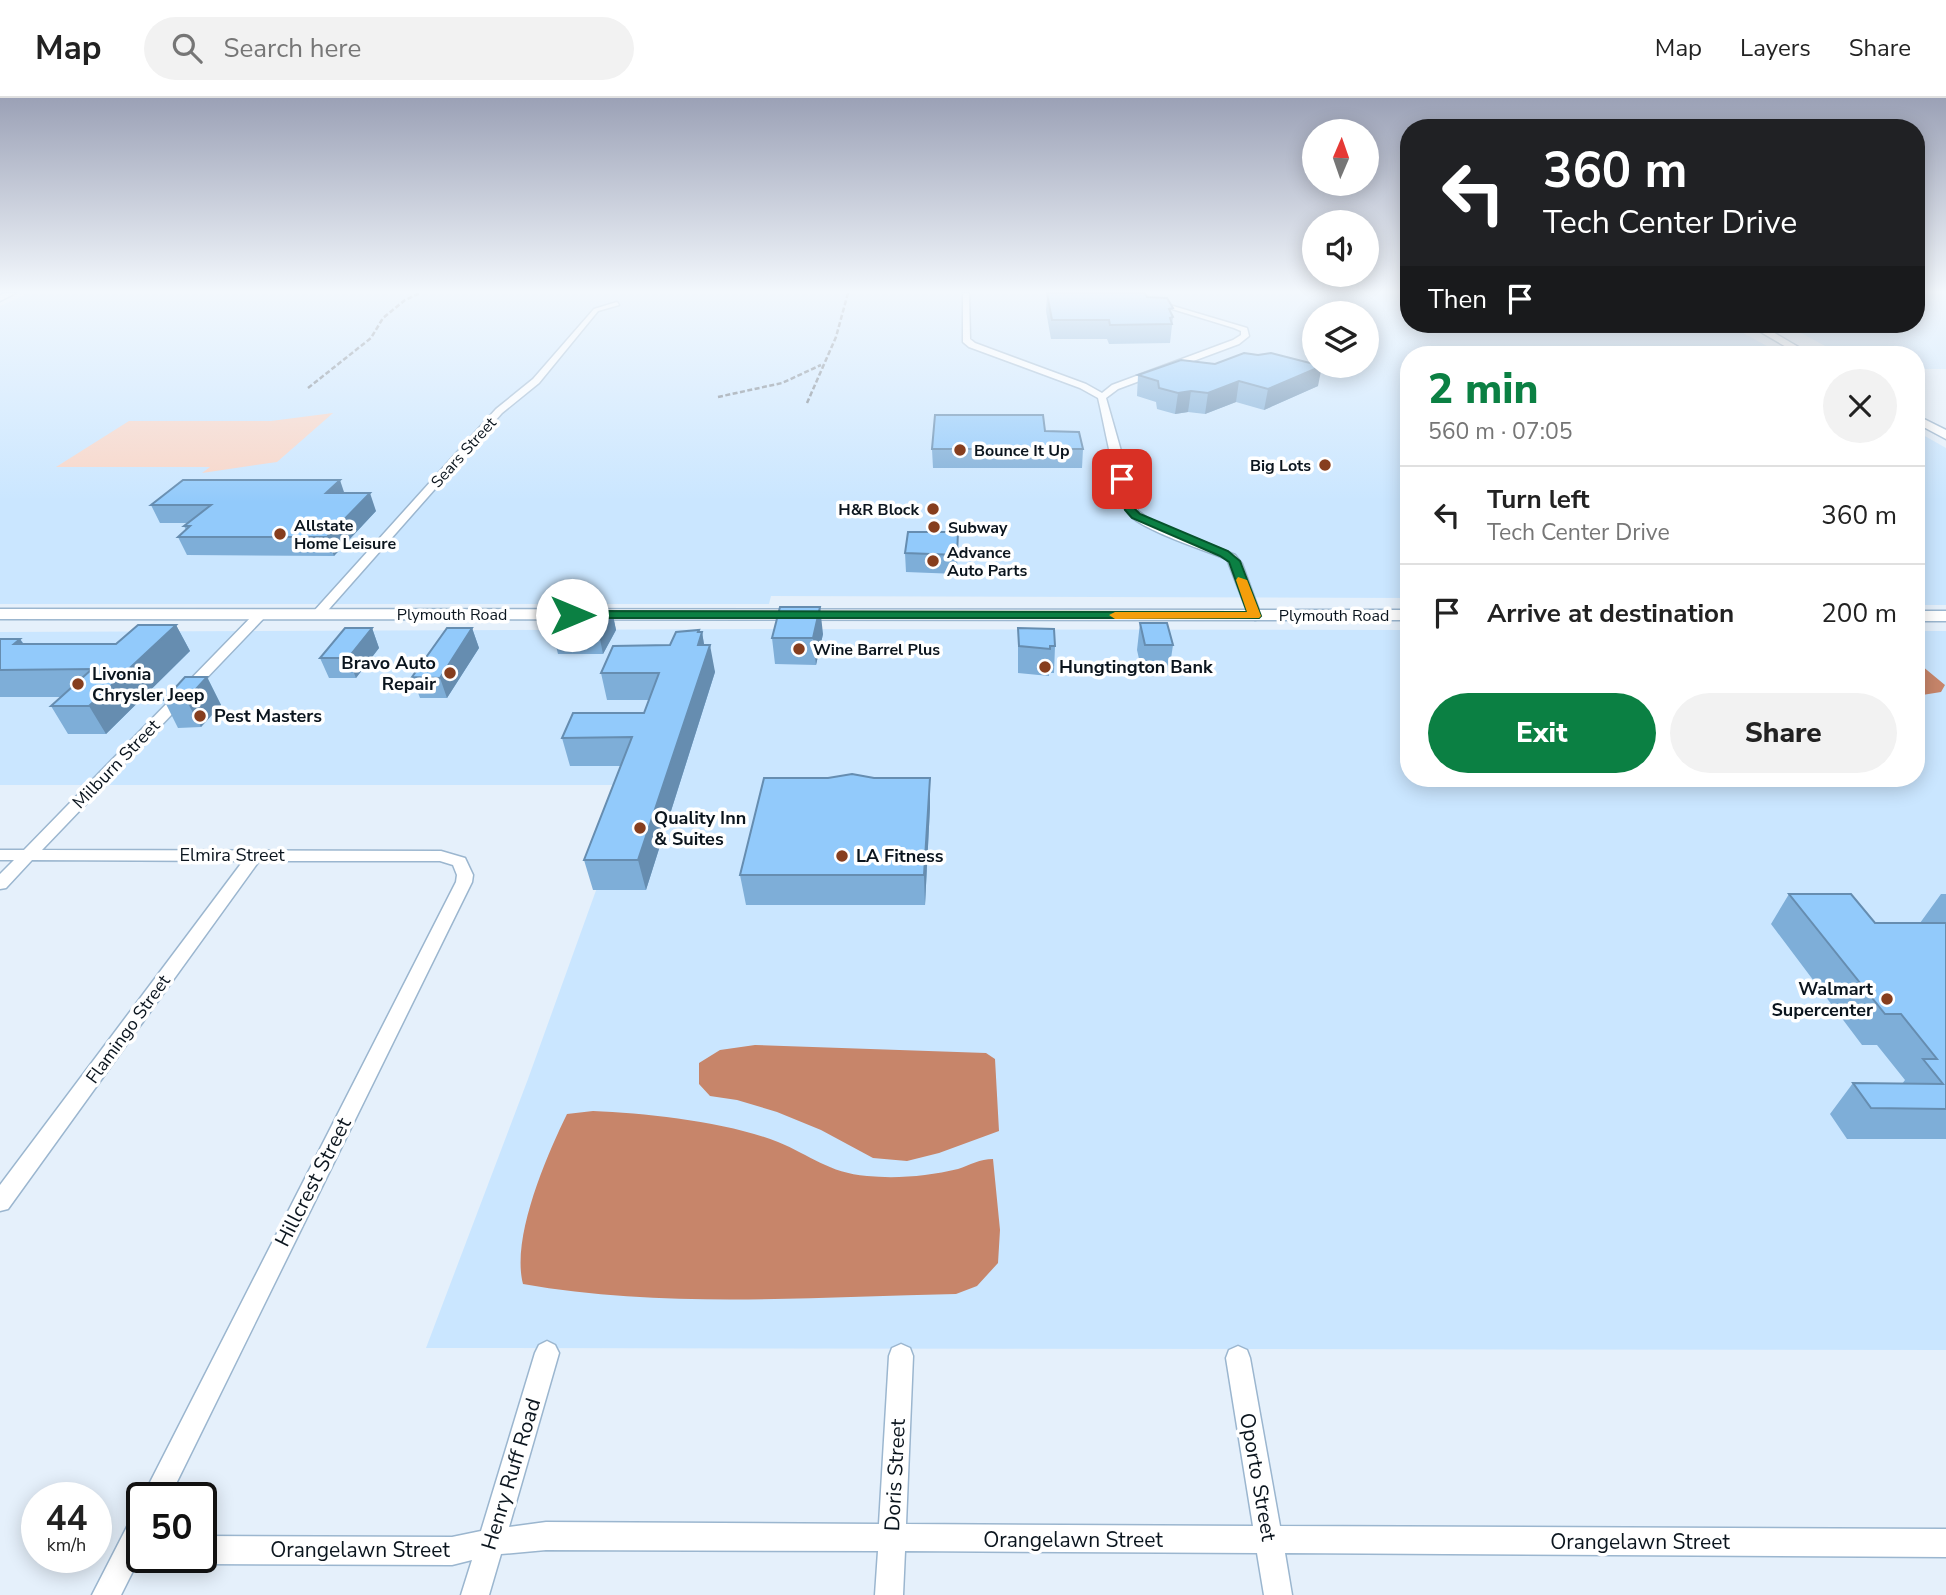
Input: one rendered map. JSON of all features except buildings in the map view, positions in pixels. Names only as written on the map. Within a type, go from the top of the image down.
[{"type":"main road","points":[[1925,423],[1946,435]]},
{"type":"main road","name":"Plymouth Road","points":[[0,614],[1400,615]]},
{"type":"main road","points":[[1925,616],[1946,617]]},
{"type":"street","name":"Sears Street","points":[[318,614],[499,411],[536,381],[552,363]]},
{"type":"street","points":[[1020,363],[1083,386],[1102,397],[1130,510],[1146,522],[1231,558],[1236,564],[1255,616]]},
{"type":"street","points":[[1102,397],[1115,387],[1180,363]]},
{"type":"street","name":"Milburn Street","points":[[0,884],[261,614]]},
{"type":"street","name":"Elmira Street","points":[[0,855],[441,856],[461,865]]},
{"type":"street","name":"Flamingo Street","points":[[0,1202],[254,855]]},
{"type":"street","name":"Hillcrest Street","points":[[163,1482],[464,882],[465,875],[461,865]]},
{"type":"street","name":"Henry Ruff Road","points":[[475,1595],[547,1353]]},
{"type":"street","name":"Doris Street","points":[[889,1595],[901,1356]]},
{"type":"street","name":"Oporto Street","points":[[1238,1358],[1278,1595]]},
{"type":"street","name":"Orangelawn Street","points":[[217,1550],[452,1551],[534,1536],[1946,1543]]},
{"type":"street","points":[[106,1595],[126,1564]]},
{"type":"shaded area","points":[[0,363],[1302,363],[1302,378],[1379,378],[1379,363],[1400,363],[1400,598],[771,596],[769,604],[0,604]]},
{"type":"shaded area","points":[[1925,363],[1946,363],[1946,369],[1925,369]]},
{"type":"shaded area","points":[[333,413],[277,462],[202,473],[210,467],[56,467],[129,421],[271,421]]},
{"type":"shaded area","points":[[1925,436],[1946,448],[1946,605],[1925,605]]},
{"type":"shaded area","points":[[1400,630],[1400,787],[1925,787],[1925,631],[1946,631],[1946,1350],[426,1348],[528,1079],[634,785],[0,785],[0,632]]},
{"type":"shaded area","points":[[1925,668],[1945,685],[1941,692],[1925,695]]},
{"type":"shaded area","points":[[755,1045],[986,1053],[995,1059],[999,1131],[939,1153],[907,1161],[873,1158],[821,1130],[777,1112],[737,1100],[710,1096],[699,1084],[699,1063],[720,1050]]},
{"type":"shaded area","points":[[593,1111],[662,1116],[735,1129],[778,1142],[842,1171],[867,1176],[924,1175],[993,1159],[1000,1230],[998,1263],[977,1286],[956,1294],[685,1299],[577,1292],[523,1284],[522,1244],[526,1221],[550,1152],[567,1114]]},
{"type":"railway","points":[[308,388],[340,363]]},
{"type":"railway","points":[[807,403],[825,363]]},
{"type":"railway","points":[[718,397],[782,383],[821,365]]},
{"type":"slow traffic","points":[[1115,615],[1255,616],[1242,580]]},
{"type":"place","name":"Bounce It Up","points":[[960,450]]},
{"type":"place","name":"Big Lots","points":[[1325,465]]},
{"type":"place","name":"H&R Block","points":[[933,509]]},
{"type":"place","name":"Subway","points":[[934,527]]},
{"type":"place","name":"Allstate Home Leisure","points":[[280,534]]},
{"type":"place","name":"Advance Auto Parts","points":[[933,561]]},
{"type":"place","name":"Wine Barrel Plus","points":[[799,649]]},
{"type":"place","name":"Hungtington Bank","points":[[1045,667]]},
{"type":"place","name":"Bravo Auto Repair","points":[[450,673]]},
{"type":"place","name":"Livonia Chrysler Jeep","points":[[78,684]]},
{"type":"place","name":"Pest Masters","points":[[200,716]]},
{"type":"place","name":"Quality Inn & Suites","points":[[640,828]]},
{"type":"place","name":"LA Fitness","points":[[842,856]]},
{"type":"place","name":"Walmart Supercenter","points":[[1887,999]]},
{"type":"route","points":[[572,615],[1255,616],[1234,561],[1224,553],[1136,516],[1130,510],[1122,479]]}]
